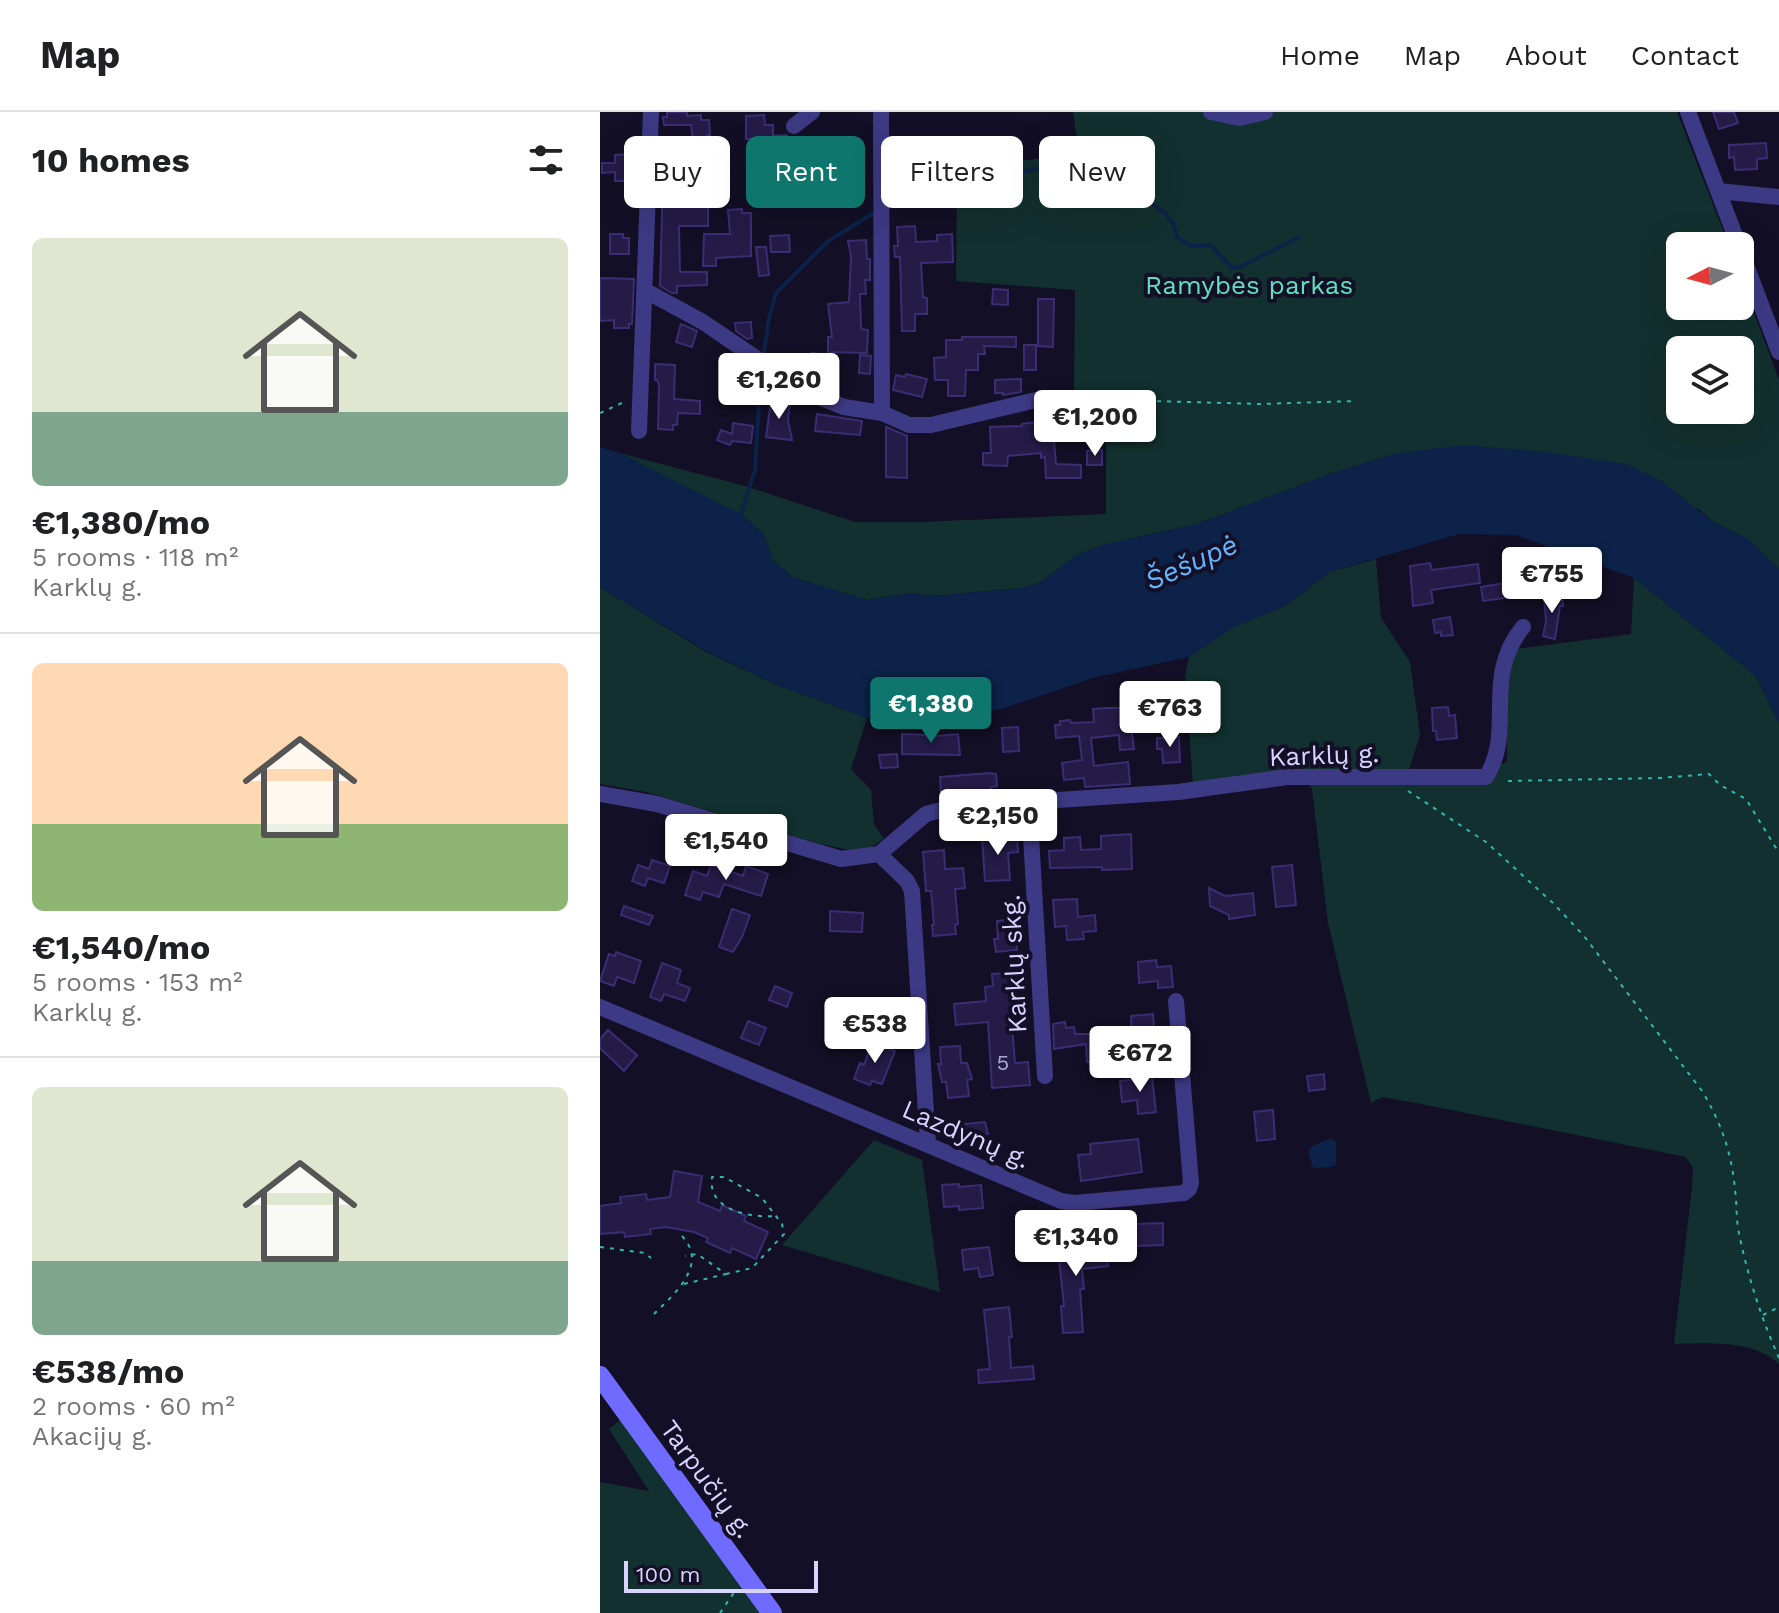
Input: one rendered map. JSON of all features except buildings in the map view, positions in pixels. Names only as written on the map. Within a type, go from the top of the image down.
[{"type":"main road","name":"Tarpučių g.","points":[[600,1376],[772,1613]]},
{"type":"street","points":[[639,431],[651,112]]},
{"type":"street","points":[[794,126],[812,112]]},
{"type":"street","points":[[881,112],[882,413]]},
{"type":"street","points":[[1211,112],[1239,118],[1265,112]]},
{"type":"street","points":[[1688,112],[1734,232]]},
{"type":"street","points":[[1718,191],[1779,197]]},
{"type":"street","points":[[1754,285],[1779,352]]},
{"type":"street","points":[[646,291],[703,322],[806,392],[844,407],[882,413],[909,425],[931,425],[1040,399],[1063,399]]},
{"type":"street","name":"Karklų g.","points":[[879,854],[926,814],[952,807],[1178,792],[1287,777],[1486,777],[1498,749],[1500,677],[1505,653],[1523,627]]},
{"type":"street","points":[[600,794],[657,804],[841,859],[879,854],[907,881],[912,891],[928,1144]]},
{"type":"street","name":"Karklų skg.","points":[[1029,802],[1045,1076]]},
{"type":"street","name":"Lazdynų g.","points":[[600,1007],[1061,1201],[1075,1203],[1184,1193],[1189,1189],[1191,1183],[1176,1001]]},
{"type":"path","points":[[600,413],[628,400],[641,385]]},
{"type":"path","points":[[1063,399],[1261,404],[1356,401]]},
{"type":"path","points":[[1508,781],[1709,774],[1720,785],[1746,799],[1779,853]]},
{"type":"path","points":[[1401,776],[1403,786],[1413,796],[1486,842],[1565,915],[1702,1091],[1725,1137],[1740,1238],[1762,1315],[1779,1358]]},
{"type":"path","points":[[654,1314],[684,1284],[752,1268],[784,1234],[776,1216],[762,1198],[724,1177],[712,1177],[713,1192],[721,1204],[750,1216],[776,1216]]},
{"type":"path","points":[[679,1232],[691,1254],[684,1284]]},
{"type":"path","points":[[600,1247],[645,1253],[651,1258]]},
{"type":"path","points":[[685,1256],[697,1254],[726,1274]]},
{"type":"path","points":[[1762,1315],[1779,1307]]},
{"type":"path","points":[[720,1613],[736,1589],[748,1579]]},
{"type":"green space","name":"Ramybės parkas","points":[[1073,112],[1677,112],[1724,232],[1666,232],[1666,320],[1754,320],[1754,313],[1779,380],[1779,569],[1748,539],[1712,521],[1699,509],[1397,453],[1330,474],[1197,524],[1106,544],[1078,554],[1041,582],[1022,588],[934,596],[910,593],[867,600],[792,577],[772,559],[764,534],[620,453],[745,486],[855,522],[1106,514],[1106,401],[1074,399],[1075,290],[956,281],[957,208],[1023,208],[1023,160],[1039,159],[1039,208],[1155,208],[1155,136],[1076,136]]},
{"type":"green space","points":[[1376,559],[1381,618],[1410,662],[1420,735],[1409,770],[1482,772],[1507,762],[1506,678],[1516,649],[1631,634],[1634,578],[1756,676],[1779,723],[1779,1364],[1743,1346],[1674,1344],[1692,1187],[1693,1168],[1686,1157],[1382,1097],[1371,1103],[1328,923],[1312,789],[1299,770],[1193,785],[1185,676],[1189,657],[1232,628],[1289,604],[1329,572]]},
{"type":"green space","points":[[600,587],[706,652],[777,685],[867,718],[851,769],[871,790],[874,824],[884,839],[871,847],[850,850],[820,844],[646,792],[600,784]]},
{"type":"green space","points":[[874,1140],[922,1160],[940,1292],[782,1245]]},
{"type":"green space","points":[[621,1419],[766,1613],[600,1613],[600,1482],[649,1491],[609,1429]]},
{"type":"water","name":"Šešupė","points":[[1464,445],[1548,452],[1626,464],[1660,480],[1712,521],[1748,539],[1779,569],[1779,723],[1756,676],[1634,578],[1516,535],[1459,534],[1329,572],[1289,604],[1232,628],[1189,657],[1096,677],[1001,709],[867,718],[777,685],[706,651],[600,587],[600,447],[620,453],[741,514],[764,534],[772,559],[792,577],[867,600],[910,593],[934,596],[1022,588],[1041,582],[1078,554],[1106,544],[1197,524],[1330,474],[1397,453]]},
{"type":"water","points":[[1328,1139],[1336,1143],[1336,1164],[1313,1168],[1308,1152],[1312,1146]]},
{"type":"waterway","points":[[1023,172],[1103,162],[1131,182],[1135,191],[1167,215],[1177,237],[1192,246],[1210,245],[1232,268],[1240,267],[1299,237]]},
{"type":"waterway","points":[[764,353],[776,293],[827,242],[872,214]]},
{"type":"waterway","points":[[741,514],[755,470],[761,372]]}]
